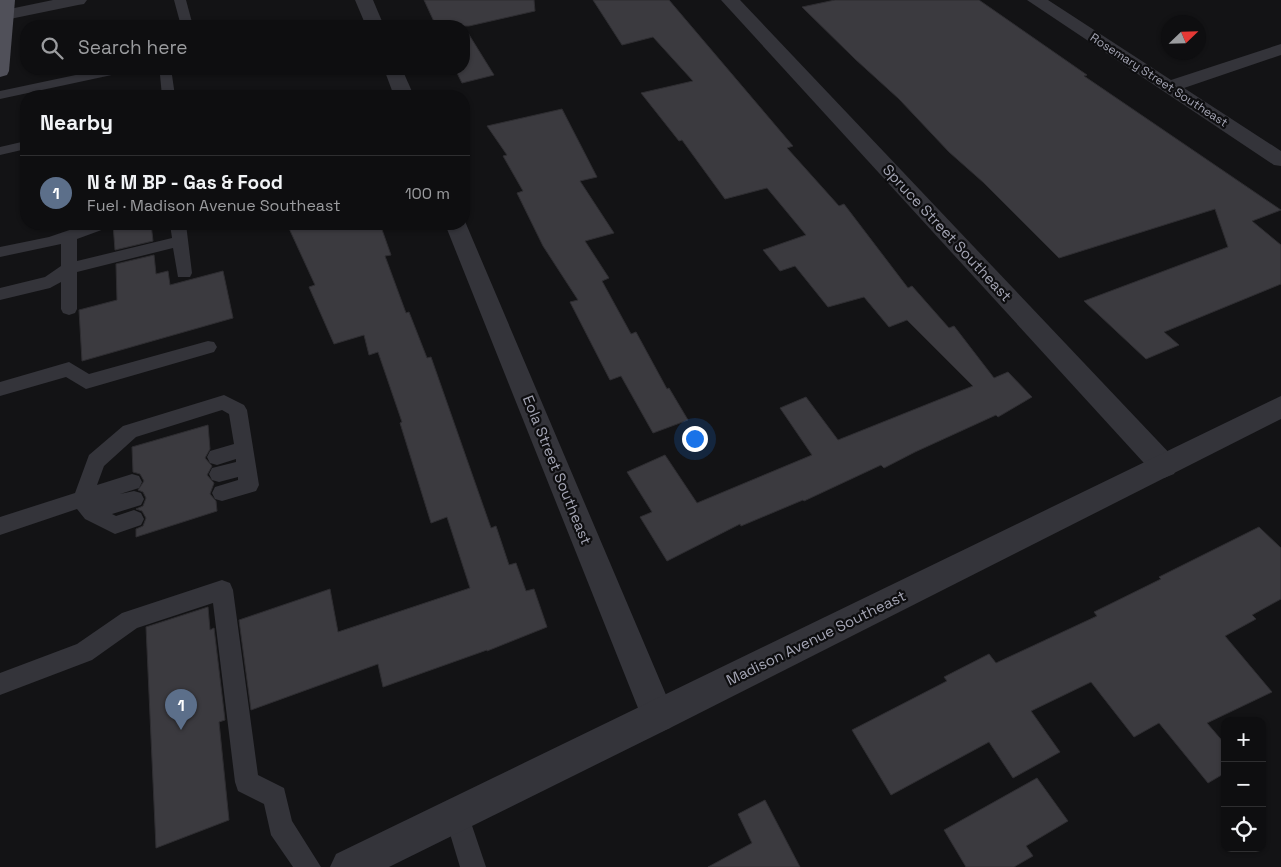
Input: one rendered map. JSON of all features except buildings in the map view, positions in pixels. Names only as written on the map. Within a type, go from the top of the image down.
[{"type":"main road","points":[[0,71],[4,18]]},
{"type":"street","points":[[4,18],[78,0]]},
{"type":"street","points":[[364,0],[372,20]]},
{"type":"street","name":"Spruce Street Southeast","points":[[730,0],[1164,466]]},
{"type":"street","name":"Rosemary Street Southeast","points":[[1036,0],[1281,160]]},
{"type":"street","points":[[1169,87],[1281,49]]},
{"type":"street","points":[[395,75],[401,90]]},
{"type":"street","name":"Eola Street Southeast","points":[[458,230],[658,716]]},
{"type":"street","name":"Madison Avenue Southeast","points":[[349,867],[1281,407]]},
{"type":"lane","points":[[180,0],[185,20]]},
{"type":"lane","points":[[23,90],[93,75]]},
{"type":"lane","points":[[166,75],[168,90]]},
{"type":"lane","points":[[0,95],[20,91]]},
{"type":"lane","points":[[0,151],[20,146]]},
{"type":"lane","points":[[0,252],[51,242],[83,230]]},
{"type":"lane","points":[[179,230],[184,273]]},
{"type":"lane","points":[[69,235],[69,309]]},
{"type":"lane","points":[[0,294],[50,282],[68,269],[180,241]]},
{"type":"lane","points":[[0,389],[70,369],[86,382],[208,347]]},
{"type":"lane","points":[[86,505],[96,461],[130,431],[224,402],[238,410],[245,458],[220,475]]},
{"type":"lane","points":[[0,526],[86,505],[133,500]]},
{"type":"lane","points":[[0,684],[84,652],[130,620],[222,590],[247,782],[275,797],[280,826],[308,867]]},
{"type":"lane","points":[[456,814],[473,867]]},
{"type":"place","name":"N & M BP - Gas & Food","points":[[181,730]]}]
